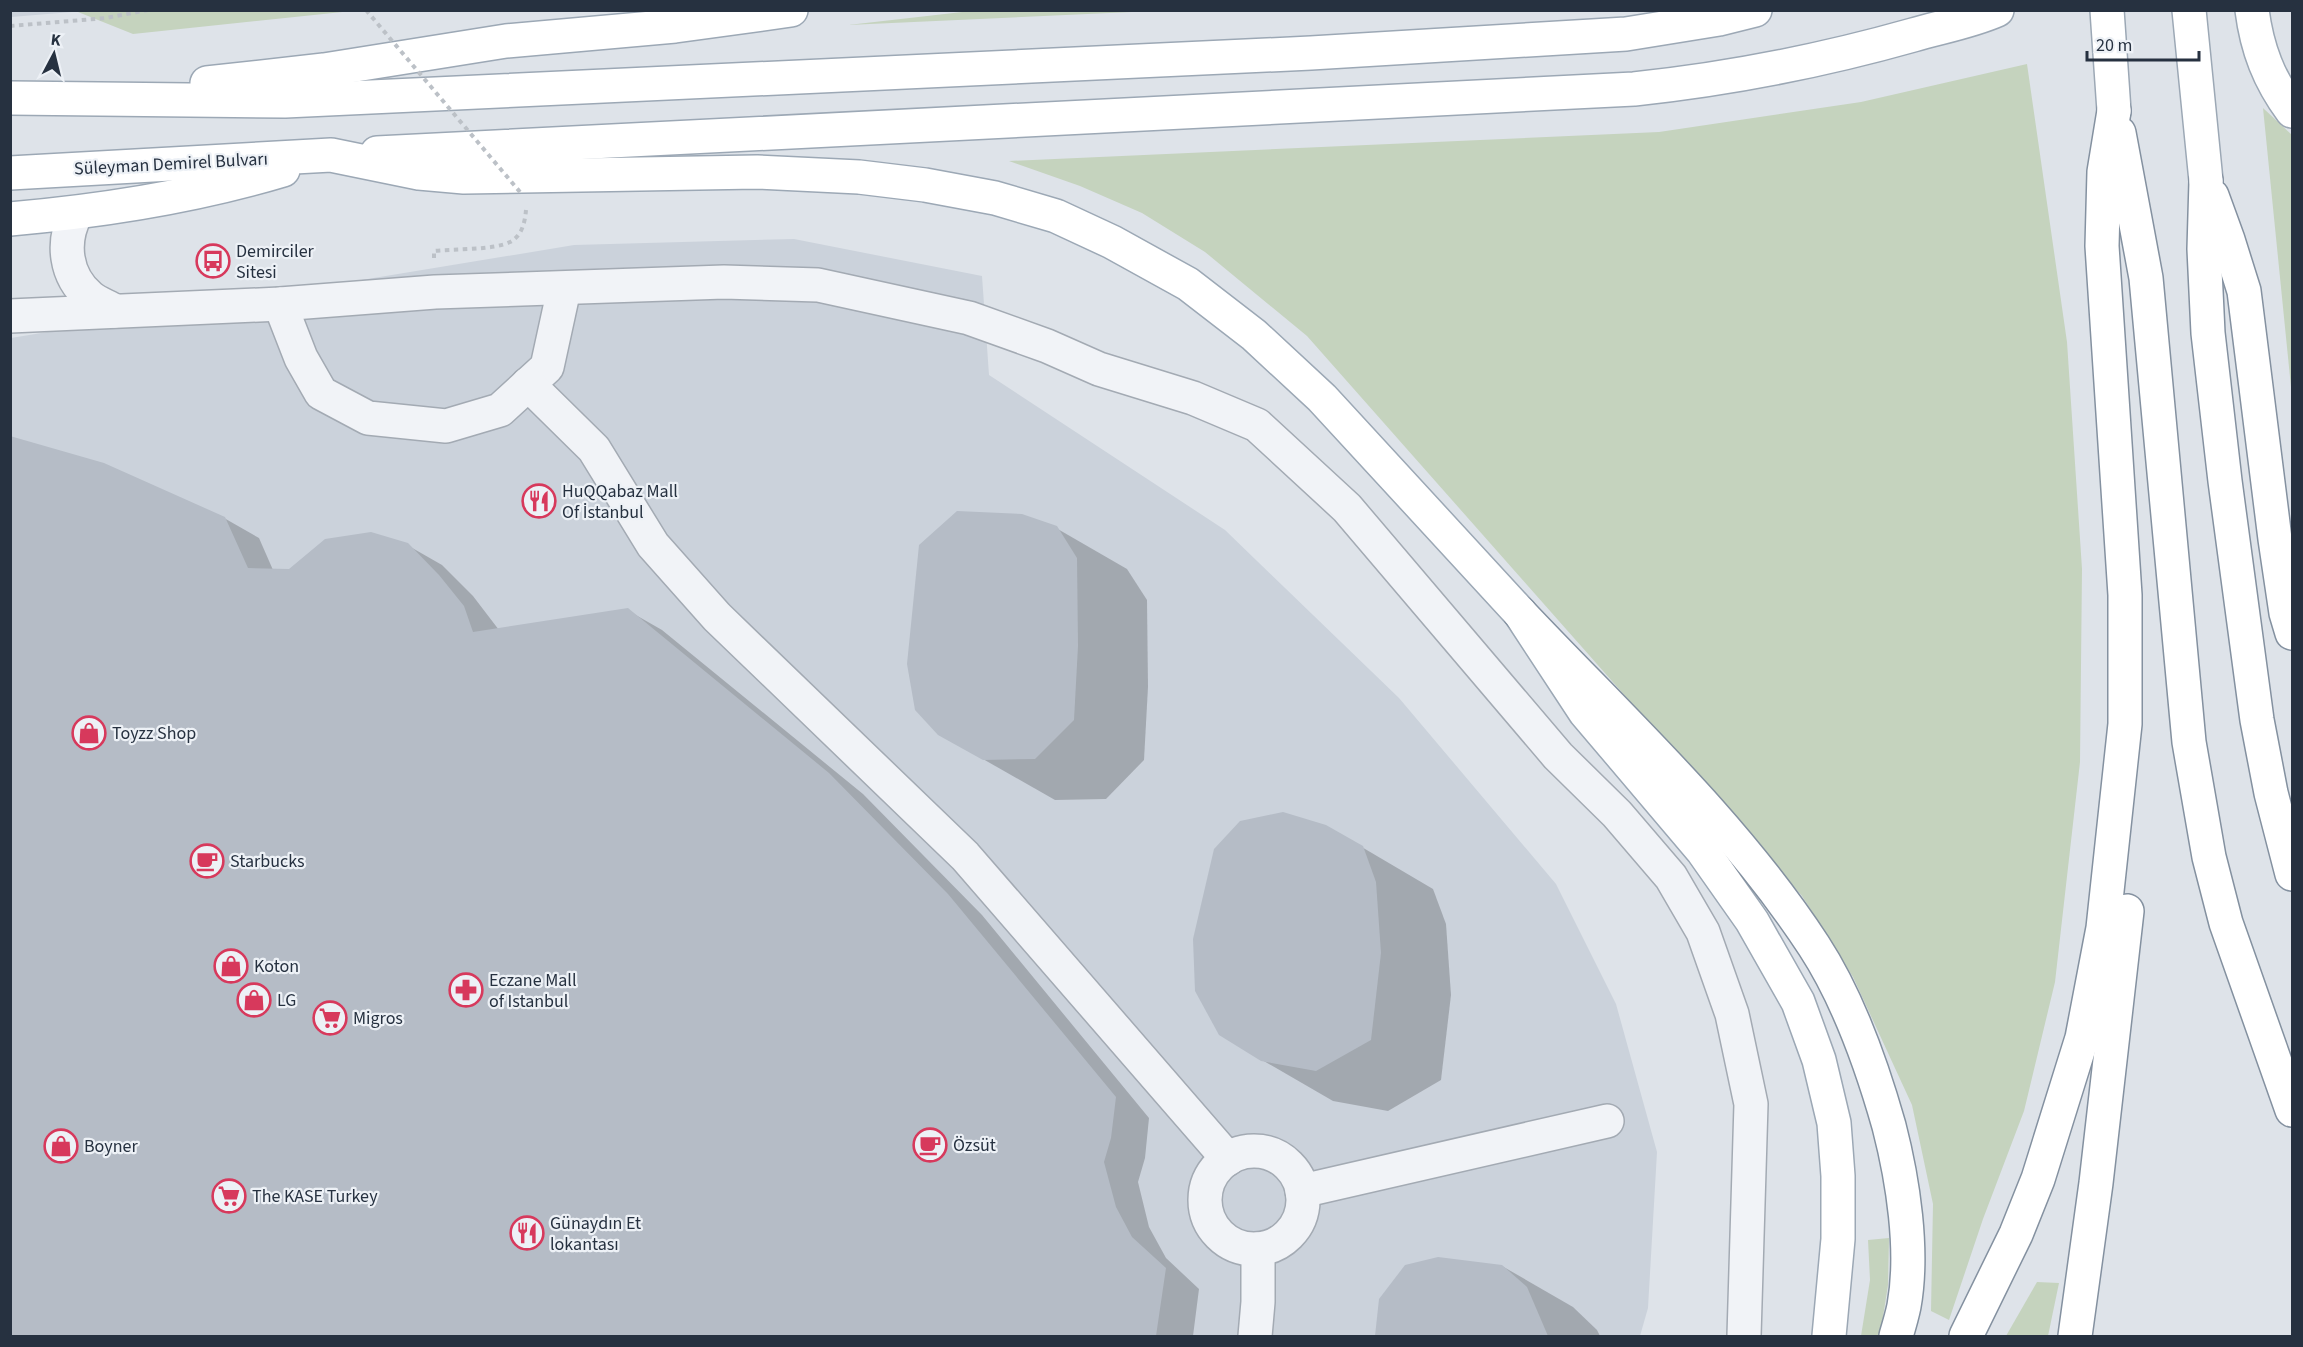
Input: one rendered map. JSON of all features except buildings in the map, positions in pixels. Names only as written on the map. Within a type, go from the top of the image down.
[{"type":"main road","points":[[105,98],[324,70],[506,41],[675,26],[791,10]]},
{"type":"main road","points":[[10,98],[297,101],[1311,53],[1626,33],[1719,19],[1755,10]]},
{"type":"main road","points":[[2107,10],[2114,111],[2146,278],[2191,754],[2209,857],[2226,923],[2292,1110]]},
{"type":"main road","points":[[2189,10],[2206,180],[2204,249],[2208,333],[2225,481],[2257,720],[2271,794],[2292,874]]},
{"type":"main road","points":[[2252,10],[2261,55],[2277,90],[2292,111]]},
{"type":"main road","points":[[10,219],[76,214],[137,205],[234,184],[331,155],[1634,90],[1706,81],[1772,69],[1874,46],[1993,12]]},
{"type":"main road","points":[[1966,1336],[2016,1234],[2038,1179],[2082,1038],[2103,928],[2125,724],[2126,596],[2102,246],[2104,172],[2114,111]]},
{"type":"main road","points":[[331,155],[419,174],[464,177],[757,172],[859,177],[925,185],[995,198],[1056,216],[1112,242],[1188,284],[1254,335],[1322,398],[1520,613],[1726,830],[1815,947],[1846,1006],[1879,1092],[1894,1145],[1904,1195],[1907,1251],[1904,1305],[1896,1336]]},
{"type":"main road","name":"Süleyman Demirel Bulvarı","points":[[10,173],[331,155]]},
{"type":"main road","points":[[2206,180],[2244,291],[2273,527],[2286,613],[2292,633]]},
{"type":"main road","points":[[1520,613],[1585,712],[1702,850],[1752,921],[1798,1002],[1819,1060],[1834,1123],[1838,1176],[1838,1239],[1829,1336]]},
{"type":"main road","points":[[2075,1336],[2096,1183],[2127,912],[2133,789],[2125,724]]},
{"type":"lane","points":[[76,214],[70,225],[66,255],[75,281],[91,298],[115,311]]},
{"type":"lane","points":[[19,314],[280,304],[435,292],[724,282],[818,285],[969,318],[1047,346],[1099,369],[1193,398],[1257,425],[1347,508],[1558,756],[1617,814],[1671,877],[1703,932],[1732,1014],[1751,1104],[1744,1336]]},
{"type":"lane","points":[[280,304],[301,358],[321,393],[368,418],[446,426],[500,410],[547,368],[564,289]]},
{"type":"lane","points":[[528,384],[594,448],[653,545],[717,617],[965,856],[1228,1159]]},
{"type":"lane","points":[[1302,1191],[1607,1122]]},
{"type":"lane","points":[[1258,1152],[1273,1156],[1286,1164],[1296,1176],[1302,1191],[1302,1207],[1297,1222],[1288,1236],[1274,1245],[1258,1249],[1242,1248],[1227,1242],[1215,1230],[1207,1216],[1204,1200],[1208,1183],[1216,1169],[1228,1159],[1242,1153],[1258,1152]]},
{"type":"lane","points":[[1255,1336],[1258,1302],[1258,1249]]},
{"type":"path","points":[[10,26],[106,18],[148,10]]},
{"type":"path","points":[[366,10],[520,192],[523,200]]},
{"type":"path","points":[[435,292],[434,251],[496,246],[510,242],[521,232],[526,207]]},
{"type":"shaded area","points":[[11,11],[84,11],[11,17]]},
{"type":"shaded area","points":[[794,239],[982,276],[989,375],[1225,530],[1399,698],[1556,884],[1616,1004],[1657,1152],[1648,1308],[1640,1336],[11,1336],[11,338],[574,245]]},
{"type":"green space","points":[[84,10],[352,11],[133,34],[78,12]]},
{"type":"green space","points":[[971,10],[1154,11],[848,25]]},
{"type":"green space","points":[[2027,64],[2067,342],[2082,569],[2080,762],[2055,982],[2024,1111],[1983,1219],[1949,1320],[1931,1311],[1933,1204],[1912,1105],[1853,977],[1802,896],[1307,336],[1205,252],[1142,213],[1080,186],[1009,161],[1659,132],[1861,102]]},
{"type":"green space","points":[[2263,108],[2292,135],[2292,397]]},
{"type":"green space","points":[[1889,1238],[1888,1285],[1880,1336],[1861,1336],[1870,1280],[1868,1240]]},
{"type":"green space","points":[[2037,1282],[2059,1283],[2048,1336],[2006,1336]]},
{"type":"place","name":"Demirciler Sitesi","points":[[213,261]]},
{"type":"place","name":"HuQQabaz Mall Of İstanbul","points":[[539,501]]},
{"type":"place","name":"Toyzz Shop","points":[[89,733]]},
{"type":"place","name":"Starbucks","points":[[207,861]]},
{"type":"place","name":"Koton","points":[[231,966]]},
{"type":"place","name":"Eczane Mall of Istanbul","points":[[466,990]]},
{"type":"place","name":"LG","points":[[254,1000]]},
{"type":"place","name":"Migros","points":[[330,1018]]},
{"type":"place","name":"Özsüt","points":[[930,1145]]},
{"type":"place","name":"Boyner","points":[[61,1146]]},
{"type":"place","name":"The KASE Turkey","points":[[229,1196]]},
{"type":"place","name":"Günaydın Et lokantası","points":[[527,1233]]}]
